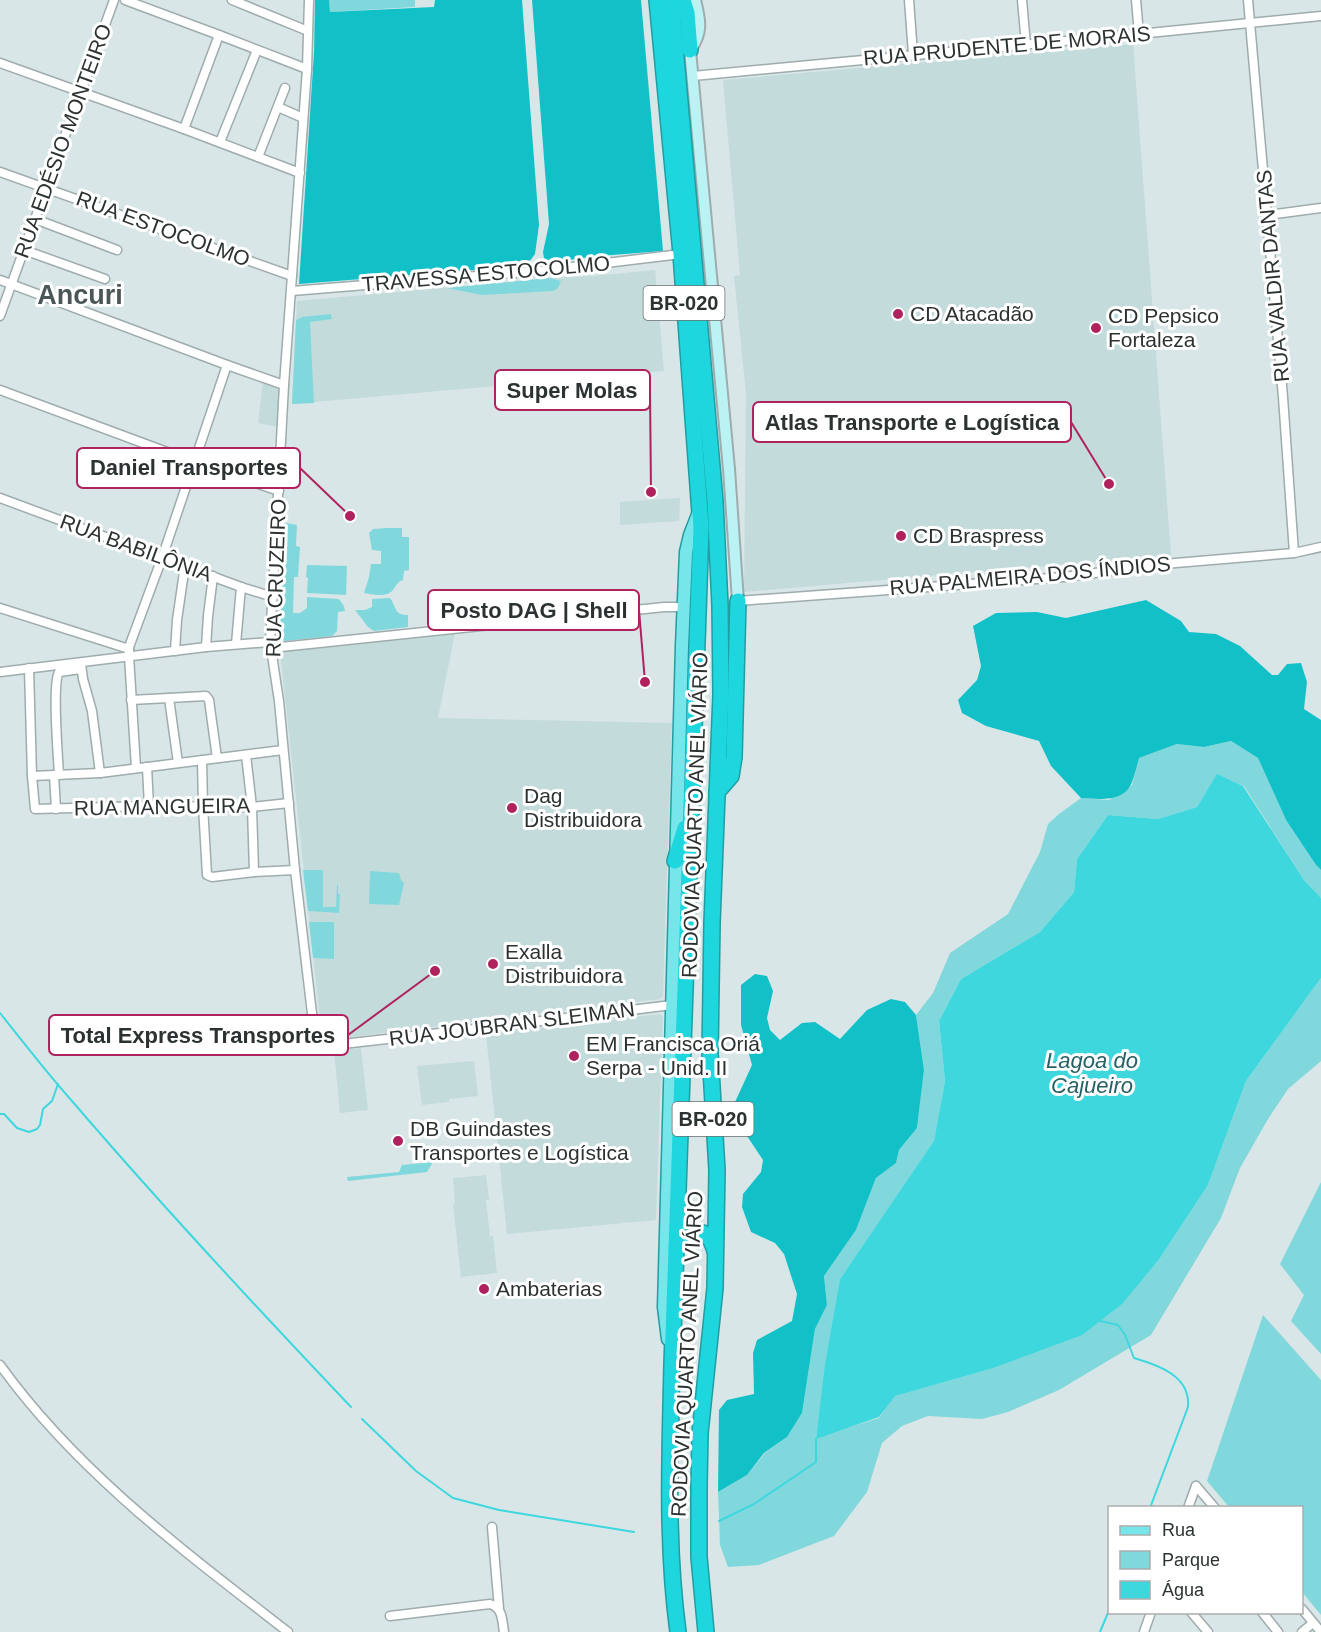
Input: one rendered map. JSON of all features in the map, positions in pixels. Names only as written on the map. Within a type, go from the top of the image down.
[{"type":"highway","name":"RODOVIA QUARTO ANEL VIÁRIO","points":[[657,0],[681,254],[701,527],[691,607],[692,802],[672,1364],[670,1524],[678,1632]]},
{"type":"highway","name":"RODOVIA QUARTO ANEL VIÁRIO","points":[[671,0],[716,501],[722,694],[710,1053],[717,1170],[716,1254],[712,1326],[700,1433],[699,1485],[699,1557],[706,1632]]},
{"type":"highway","points":[[682,0],[687,13],[690,50]]},
{"type":"highway","points":[[717,792],[731,776],[734,757],[738,601]]},
{"type":"highway","points":[[691,607],[720,604]]},
{"type":"highway","points":[[675,861],[692,802]]},
{"type":"highway","points":[[676,1248],[691,1236],[703,1232],[711,1239],[716,1254]]},
{"type":"main road","name":"BR-020","points":[[672,1364],[664,1307],[675,861],[691,607]]},
{"type":"street","name":"RUA EDÉSIO MONTEIRO","points":[[0,316],[114,0]]},
{"type":"street","points":[[125,0],[307,69]]},
{"type":"street","points":[[232,0],[308,31]]},
{"type":"street","name":"RUA CRUZEIRO","points":[[309,0],[307,69],[284,385],[270,642],[279,701],[295,870],[316,1047]]},
{"type":"street","points":[[695,0],[700,34],[690,50],[729,469],[738,601]]},
{"type":"street","points":[[909,0],[913,54]]},
{"type":"street","points":[[1022,0],[1026,45]]},
{"type":"street","points":[[1136,0],[1139,34]]},
{"type":"street","name":"RUA VALDIR DANTAS","points":[[1248,0],[1268,215],[1294,553]]},
{"type":"street","name":"RUA PRUDENTE DE MORAIS","points":[[693,76],[1321,16]]},
{"type":"street","points":[[184,129],[219,35]]},
{"type":"street","points":[[220,142],[257,50]]},
{"type":"street","points":[[0,63],[300,173]]},
{"type":"street","points":[[258,157],[285,88]]},
{"type":"street","points":[[278,107],[303,118]]},
{"type":"street","name":"RUA ESTOCOLMO","points":[[0,172],[292,276]]},
{"type":"street","points":[[1268,215],[1321,208]]},
{"type":"street","points":[[35,219],[117,250]]},
{"type":"street","points":[[24,250],[105,279]]},
{"type":"street","name":"TRAVESSA ESTOCOLMO","points":[[292,291],[539,271],[681,254]]},
{"type":"street","points":[[0,280],[284,385]]},
{"type":"street","points":[[136,768],[129,653],[227,365]]},
{"type":"street","points":[[0,390],[194,462],[279,490]]},
{"type":"street","name":"RUA BABILÔNIA","points":[[0,498],[273,597]]},
{"type":"street","name":"RUA PALMEIRA DOS ÍNDIOS","points":[[738,601],[1064,577],[1164,564],[1294,553],[1321,548]]},
{"type":"street","points":[[176,651],[177,620],[185,566]]},
{"type":"street","points":[[206,647],[213,576]]},
{"type":"street","points":[[236,644],[241,587]]},
{"type":"street","points":[[57,809],[56,678],[59,672],[129,653],[270,642],[281,646],[691,607]]},
{"type":"street","points":[[0,608],[129,653]]},
{"type":"street","points":[[0,672],[81,665]]},
{"type":"street","points":[[81,665],[92,711],[100,773]]},
{"type":"street","points":[[29,668],[32,776],[100,773],[283,750]]},
{"type":"street","points":[[131,700],[208,697],[217,758]]},
{"type":"street","points":[[169,698],[178,763]]},
{"type":"street","points":[[246,755],[252,807],[254,872]]},
{"type":"street","points":[[202,760],[207,874],[212,877],[295,870]]},
{"type":"street","points":[[147,767],[149,806]]},
{"type":"street","name":"RUA MANGUEIRA","points":[[32,776],[35,809],[149,806],[252,807],[289,803]]},
{"type":"street","name":"RUA JOUBRAN SLEIMAN","points":[[316,1047],[672,1005]]},
{"type":"street","points":[[0,1365],[22,1395],[68,1446],[132,1506],[197,1561],[288,1632]]},
{"type":"street","points":[[1189,1506],[1196,1486],[1213,1506]]},
{"type":"street","points":[[492,1527],[499,1609],[504,1632]]},
{"type":"street","points":[[390,1616],[490,1604],[499,1609]]},
{"type":"street","points":[[1303,1611],[1321,1632]]},
{"type":"street","points":[[1144,1632],[1150,1614]]},
{"type":"street","points":[[1193,1614],[1208,1632]]},
{"type":"street","points":[[1264,1614],[1278,1632]]},
{"type":"street","points":[[1302,1632],[1313,1623]]},
{"type":"shaded area","points":[[315,0],[329,0],[330,12],[434,7],[435,0],[522,0],[539,225],[535,254],[529,262],[487,269],[299,284],[314,52]]},
{"type":"shaded area","points":[[532,0],[641,0],[663,251],[553,262],[544,258],[543,252],[549,224]]},
{"type":"shaded area","points":[[1133,44],[1171,555],[744,592],[746,394],[734,276],[740,275],[723,80]]},
{"type":"shaded area","points":[[655,270],[664,371],[292,404],[297,301]]},
{"type":"shaded area","points":[[263,381],[281,387],[278,427],[258,423]]},
{"type":"shaded area","points":[[680,498],[679,521],[620,525],[620,502]]},
{"type":"shaded area","points":[[1146,600],[1181,621],[1189,632],[1216,634],[1240,646],[1272,675],[1278,675],[1287,664],[1301,663],[1307,682],[1304,709],[1321,720],[1321,870],[1286,820],[1258,758],[1231,741],[1204,747],[1177,744],[1139,758],[1132,782],[1123,794],[1110,798],[1081,798],[1051,766],[1039,741],[986,726],[962,713],[958,700],[977,680],[981,666],[973,626],[996,613],[1037,612],[1066,618]]},
{"type":"shaded area","points":[[455,633],[438,718],[672,723],[663,996],[660,999],[333,1039],[321,1028],[280,651]]},
{"type":"shaded area","points":[[755,974],[767,976],[773,991],[767,1018],[770,1030],[780,1040],[802,1023],[815,1022],[840,1039],[867,1010],[891,999],[905,1002],[916,1015],[924,1070],[917,1128],[899,1150],[896,1163],[876,1178],[856,1230],[824,1276],[827,1305],[815,1329],[802,1413],[787,1437],[764,1453],[747,1475],[718,1492],[719,1410],[727,1400],[754,1394],[753,1353],[757,1340],[792,1321],[797,1294],[784,1254],[775,1243],[751,1232],[742,1207],[743,1194],[761,1172],[763,1160],[733,1115],[735,1102],[752,1065],[741,1025],[741,985]]},
{"type":"shaded area","points":[[660,1014],[663,1017],[656,1220],[507,1234],[486,1034]]},
{"type":"shaded area","points":[[361,1048],[368,1110],[340,1113],[334,1051]]},
{"type":"shaded area","points":[[474,1061],[478,1096],[422,1105],[417,1066]]},
{"type":"shaded area","points":[[486,1175],[490,1236],[493,1236],[497,1273],[461,1277],[453,1204],[455,1203],[453,1178]]},
{"type":"green space","points":[[329,0],[415,0],[415,7],[330,12]]},
{"type":"green space","points":[[550,278],[561,281],[558,288],[553,291],[482,295],[447,288]]},
{"type":"green space","points":[[331,314],[332,319],[310,322],[314,403],[292,404],[296,320],[302,317]]},
{"type":"green space","points":[[286,523],[297,525],[296,546],[300,547],[298,577],[294,577],[293,613],[300,613],[307,608],[307,597],[339,599],[345,611],[338,612],[337,631],[332,636],[285,641],[282,639],[280,628]]},
{"type":"green space","points":[[402,528],[402,537],[409,537],[409,570],[404,571],[403,580],[389,593],[380,595],[364,593],[371,564],[381,564],[381,551],[372,550],[369,533],[373,529]]},
{"type":"green space","points":[[307,565],[347,566],[346,595],[307,593]]},
{"type":"green space","points":[[390,598],[400,614],[408,615],[408,627],[374,631],[355,610],[372,607],[372,599]]},
{"type":"green space","points":[[1231,741],[1258,758],[1286,820],[1321,870],[1321,898],[1304,880],[1244,786],[1217,775],[1197,807],[1158,819],[1108,815],[1077,859],[1074,892],[1040,932],[961,979],[939,1021],[945,1081],[934,1142],[840,1279],[816,1438],[879,1418],[894,1396],[990,1369],[1160,1258],[1208,1185],[1246,1081],[1321,978],[1321,1061],[1288,1089],[1268,1119],[1240,1168],[1221,1218],[1151,1335],[1059,1390],[1008,1412],[982,1419],[928,1416],[902,1426],[882,1443],[867,1492],[834,1536],[759,1565],[728,1567],[720,1545],[718,1492],[747,1475],[765,1453],[787,1437],[802,1413],[815,1329],[827,1305],[824,1276],[856,1230],[876,1178],[896,1163],[899,1150],[917,1128],[924,1070],[916,1015],[933,993],[950,953],[1008,914],[1040,852],[1048,824],[1059,814],[1081,798],[1109,800],[1132,785],[1139,758],[1177,744],[1204,747]]},
{"type":"green space","points":[[303,870],[323,870],[323,907],[336,907],[338,885],[339,913],[308,911]]},
{"type":"green space","points":[[370,871],[399,873],[404,883],[399,905],[369,904]]},
{"type":"green space","points":[[309,922],[334,922],[334,959],[313,958]]},
{"type":"green space","points":[[433,1162],[427,1172],[348,1181],[347,1177],[399,1172],[402,1165]]},
{"type":"green space","points":[[1321,1182],[1321,1354],[1291,1321],[1304,1295],[1280,1264]]},
{"type":"green space","points":[[1263,1315],[1321,1380],[1321,1615],[1303,1593],[1303,1506],[1228,1506],[1207,1481]]},
{"type":"water","name":"Lagoa do Cajueiro","points":[[1217,774],[1243,786],[1304,880],[1321,898],[1321,978],[1246,1081],[1208,1185],[1160,1258],[1122,1304],[1082,1335],[990,1369],[895,1396],[879,1417],[816,1439],[825,1365],[840,1279],[934,1141],[945,1081],[939,1021],[961,979],[1040,932],[1074,892],[1077,859],[1108,815],[1158,819],[1197,807]]},
{"type":"waterway","points":[[0,1013],[54,1080],[140,1179],[351,1407]]},
{"type":"waterway","points":[[0,1114],[4,1114],[17,1128],[29,1132],[37,1129],[43,1109],[52,1101],[58,1084]]},
{"type":"waterway","points":[[1100,1321],[1118,1325],[1125,1335],[1134,1358],[1153,1364],[1171,1374],[1179,1380],[1188,1396],[1188,1407],[1151,1506]]},
{"type":"waterway","points":[[362,1419],[416,1471],[453,1498],[499,1510],[634,1532]]},
{"type":"waterway","points":[[719,1521],[754,1504],[816,1462],[816,1439]]},
{"type":"waterway","points":[[1100,1632],[1108,1613]]},
{"type":"place","name":"CD Atacadão","points":[[898,314]]},
{"type":"place","name":"CD Pepsico Fortaleza","points":[[1096,328]]},
{"type":"place","name":"Atlas Transporte e Logística","points":[[1109,484]]},
{"type":"place","name":"Super Molas","points":[[651,492]]},
{"type":"place","name":"Daniel Transportes","points":[[350,516]]},
{"type":"place","name":"CD Braspress","points":[[901,536]]},
{"type":"place","name":"Posto DAG | Shell","points":[[645,682]]},
{"type":"place","name":"Dag Distribuidora","points":[[512,808]]},
{"type":"place","name":"Exalla Distribuidora","points":[[493,964]]},
{"type":"place","name":"Total Express Transportes","points":[[435,971]]},
{"type":"place","name":"EM Francisca Oriá Serpa - Unid. II","points":[[574,1056]]},
{"type":"place","name":"DB Guindastes Transportes e Logística","points":[[398,1141]]},
{"type":"place","name":"Ambaterias","points":[[484,1289]]},
{"type":"district","name":"Ancuri","points":[[80,295]]}]
